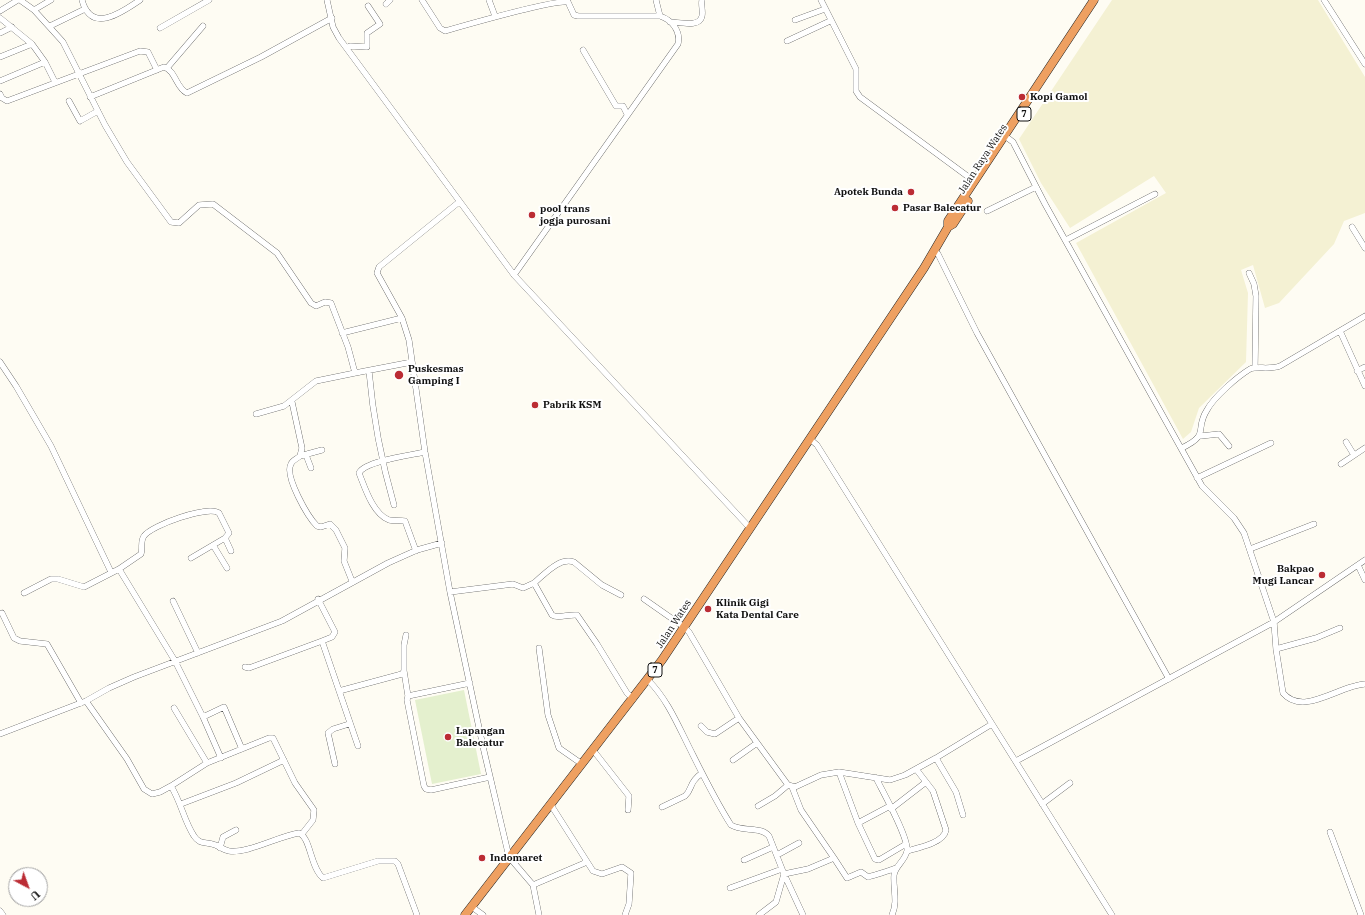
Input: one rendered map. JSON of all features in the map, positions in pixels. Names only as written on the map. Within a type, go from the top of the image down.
[{"type":"highway","name":"Jalan Raya Wates","points":[[842,391],[934,251],[948,227],[953,224],[1094,0]]},
{"type":"highway","name":"Jalan Raya Wates","points":[[948,227],[948,221],[974,182],[1007,137],[1100,0]]},
{"type":"highway","name":"Jalan Wates","points":[[465,915],[648,680],[842,391]]},
{"type":"street","points":[[0,11],[19,0],[34,10],[63,42],[78,75],[127,162],[171,222],[179,223],[199,205],[213,204],[277,253],[313,305],[316,306],[325,302],[331,303],[355,373]]},
{"type":"street","points":[[34,10],[51,0]]},
{"type":"street","points":[[82,0],[85,9],[92,17],[102,19],[127,8],[140,0]]},
{"type":"street","points":[[327,0],[335,32],[514,275],[750,528]]},
{"type":"street","points":[[422,0],[440,28],[445,31],[541,1],[566,1],[574,15],[660,16],[670,22],[679,33],[678,44],[514,275]]},
{"type":"street","points":[[489,0],[495,16]]},
{"type":"street","points":[[656,0],[660,16]]},
{"type":"street","points":[[670,22],[696,23],[702,16],[702,0]]},
{"type":"street","points":[[821,0],[830,21],[856,69],[856,91],[860,97],[974,182]]},
{"type":"street","points":[[1324,0],[1365,64]]},
{"type":"street","points":[[160,28],[207,1]]},
{"type":"street","points":[[348,50],[350,46],[367,47],[367,33],[380,24],[368,6]]},
{"type":"street","points":[[50,26],[85,9]]},
{"type":"street","points":[[794,20],[825,9]]},
{"type":"street","points":[[0,18],[32,44],[55,82]]},
{"type":"street","points":[[168,68],[181,89],[187,93],[261,57],[332,18]]},
{"type":"street","points":[[787,40],[830,21]]},
{"type":"street","points":[[168,68],[203,26]]},
{"type":"street","points":[[0,33],[12,27]]},
{"type":"street","points":[[0,57],[32,44]]},
{"type":"street","points":[[583,50],[616,106],[623,106],[627,114]]},
{"type":"street","points":[[0,94],[7,101],[55,82],[144,51],[148,52],[157,70]]},
{"type":"street","points":[[0,81],[44,62]]},
{"type":"street","points":[[90,97],[164,67],[168,68]]},
{"type":"street","points":[[69,101],[80,121],[98,111]]},
{"type":"street","points":[[1007,137],[1012,142],[1182,448],[1197,478],[1213,499],[1239,525],[1250,549],[1274,622],[1276,649],[1284,693],[1288,699],[1295,702],[1308,702],[1348,686],[1365,684]]},
{"type":"street","points":[[987,211],[1036,187]]},
{"type":"street","points":[[1066,240],[1155,194]]},
{"type":"street","points":[[459,202],[377,269],[379,278],[402,318],[409,340],[425,452],[450,592],[509,857],[533,885],[539,915]]},
{"type":"street","points":[[1352,228],[1365,248]]},
{"type":"street","points":[[934,251],[938,254],[978,333],[1169,679]]},
{"type":"street","points":[[1249,273],[1254,284],[1256,296],[1255,368]]},
{"type":"street","points":[[1201,436],[1207,409],[1240,376],[1255,368],[1273,369],[1280,366],[1365,316]]},
{"type":"street","points":[[342,333],[402,318]]},
{"type":"street","points":[[1340,331],[1365,386]]},
{"type":"street","points":[[0,362],[16,386],[51,446],[111,572]]},
{"type":"street","points":[[256,414],[284,406],[292,402],[311,383],[412,362]]},
{"type":"street","points":[[1358,371],[1365,367]]},
{"type":"street","points":[[369,371],[374,421],[382,462],[394,505]]},
{"type":"street","points":[[292,402],[303,455],[311,468]]},
{"type":"street","points":[[1182,448],[1194,442],[1201,436],[1219,434],[1229,446]]},
{"type":"street","points":[[810,439],[817,446],[1112,915]]},
{"type":"street","points":[[1346,442],[1354,455]]},
{"type":"street","points":[[1197,478],[1271,443]]},
{"type":"street","points":[[1341,464],[1365,448]]},
{"type":"street","points":[[322,450],[303,455],[291,462],[290,466],[293,486],[317,526],[321,527],[330,524],[336,530],[345,548],[344,561],[352,581]]},
{"type":"street","points":[[416,551],[405,522],[392,520],[383,516],[373,503],[359,473],[364,468],[382,462],[425,452]]},
{"type":"street","points":[[24,593],[50,579],[58,579],[84,587],[111,572],[120,569],[141,554],[144,536],[150,531],[187,515],[209,510],[217,511],[229,533],[225,538],[192,558]]},
{"type":"street","points":[[1250,549],[1314,524]]},
{"type":"street","points":[[225,538],[232,551]]},
{"type":"street","points":[[0,734],[84,702],[108,688],[282,620],[300,612],[318,599],[352,581],[416,551],[442,543]]},
{"type":"street","points":[[213,545],[227,568]]},
{"type":"street","points":[[450,592],[513,584],[523,588],[534,583],[559,563],[568,560],[574,562],[602,585],[621,595]]},
{"type":"street","points":[[1016,761],[1274,622],[1365,560]]},
{"type":"street","points":[[1358,565],[1365,580]]},
{"type":"street","points":[[120,569],[175,661],[203,717],[221,758]]},
{"type":"street","points":[[534,583],[552,615],[558,617],[566,614],[577,615],[627,693],[633,699]]},
{"type":"street","points":[[245,666],[249,668],[332,637],[335,632],[318,599]]},
{"type":"street","points":[[644,599],[684,626],[693,638],[739,718],[790,786],[801,810],[847,878],[861,872],[868,877],[882,874],[896,868],[904,859],[907,851],[906,844],[876,778]]},
{"type":"street","points":[[173,601],[198,653]]},
{"type":"street","points":[[2,613],[14,638],[20,641],[47,644],[84,702],[127,759],[144,789],[152,794],[160,792],[171,786],[207,763],[269,738],[273,738],[295,784],[314,810],[312,820],[302,834]]},
{"type":"street","points":[[1276,649],[1316,638],[1340,628]]},
{"type":"street","points":[[406,635],[404,645],[404,671],[408,696],[407,700],[426,789],[431,790],[490,777]]},
{"type":"street","points":[[322,641],[349,724],[358,746]]},
{"type":"street","points":[[539,648],[548,715],[559,748],[582,764]]},
{"type":"street","points":[[339,691],[399,676],[404,671]]},
{"type":"street","points":[[648,680],[656,687],[676,718],[702,773],[731,825],[736,828],[767,833],[803,915]]},
{"type":"street","points":[[408,696],[470,683]]},
{"type":"street","points":[[203,717],[224,707],[242,749]]},
{"type":"street","points":[[174,708],[207,763]]},
{"type":"street","points":[[701,726],[707,732],[715,734],[739,718]]},
{"type":"street","points":[[335,764],[328,733],[333,729],[349,724]]},
{"type":"street","points":[[758,806],[790,786],[821,775],[839,772],[890,780],[916,769],[992,724]]},
{"type":"street","points":[[733,760],[757,743]]},
{"type":"street","points":[[594,750],[629,796],[628,810]]},
{"type":"street","points":[[936,758],[956,792],[963,815]]},
{"type":"street","points":[[181,804],[236,783],[284,760]]},
{"type":"street","points":[[907,851],[925,846],[940,838],[946,832],[937,801],[926,782],[916,769]]},
{"type":"street","points":[[839,772],[858,823],[875,859],[879,860],[906,844]]},
{"type":"street","points":[[662,808],[688,794],[693,780],[702,773]]},
{"type":"street","points":[[858,823],[890,807],[926,782]]},
{"type":"street","points":[[1042,804],[1070,783]]},
{"type":"street","points":[[171,786],[181,804],[194,836],[202,843],[212,844],[227,851],[237,852],[288,834],[302,834]]},
{"type":"street","points":[[550,805],[593,871],[602,874],[622,867],[631,873],[629,904],[625,915]]},
{"type":"street","points":[[220,848],[223,837],[236,830]]},
{"type":"street","points":[[1330,832],[1360,915]]},
{"type":"street","points":[[302,834],[314,867],[323,878],[378,862],[394,861],[398,864],[417,915]]},
{"type":"street","points":[[777,855],[799,843]]},
{"type":"street","points":[[744,860],[773,847]]},
{"type":"street","points":[[730,888],[783,871],[808,869],[834,858]]},
{"type":"street","points":[[533,885],[587,862]]},
{"type":"street","points":[[892,915],[895,906],[894,875],[896,868]]},
{"type":"street","points":[[760,915],[776,902],[783,871]]},
{"type":"street","points":[[472,907],[483,915]]},
{"type":"street","points":[[0,911],[3,915]]},
{"type":"shaded area","points":[[1112,0],[1318,0],[1365,77],[1365,213],[1344,221],[1334,244],[1279,303],[1265,308],[1253,265],[1241,270],[1248,293],[1246,362],[1199,408],[1191,432],[1183,439],[1076,243],[1166,193],[1154,176],[1070,228],[1041,183],[1019,139]]},
{"type":"green space","name":"Lapangan Balecatur","points":[[464,690],[481,774],[432,784],[415,700]]},
{"type":"place","name":"Kopi Gamol","points":[[1022,97]]},
{"type":"place","name":"Apotek Bunda","points":[[911,192]]},
{"type":"place","name":"Pasar Balecatur","points":[[895,208]]},
{"type":"place","name":"pool trans jogja purosani","points":[[532,215]]},
{"type":"place","name":"Puskesmas Gamping I","points":[[399,375]]},
{"type":"place","name":"Pabrik KSM","points":[[535,405]]},
{"type":"place","name":"Bakpao Mugi Lancar","points":[[1322,575]]},
{"type":"place","name":"Klinik Gigi Kata Dental Care","points":[[708,609]]},
{"type":"place","name":"Lapangan Balecatur","points":[[448,737]]},
{"type":"place","name":"Indomaret","points":[[482,858]]}]
